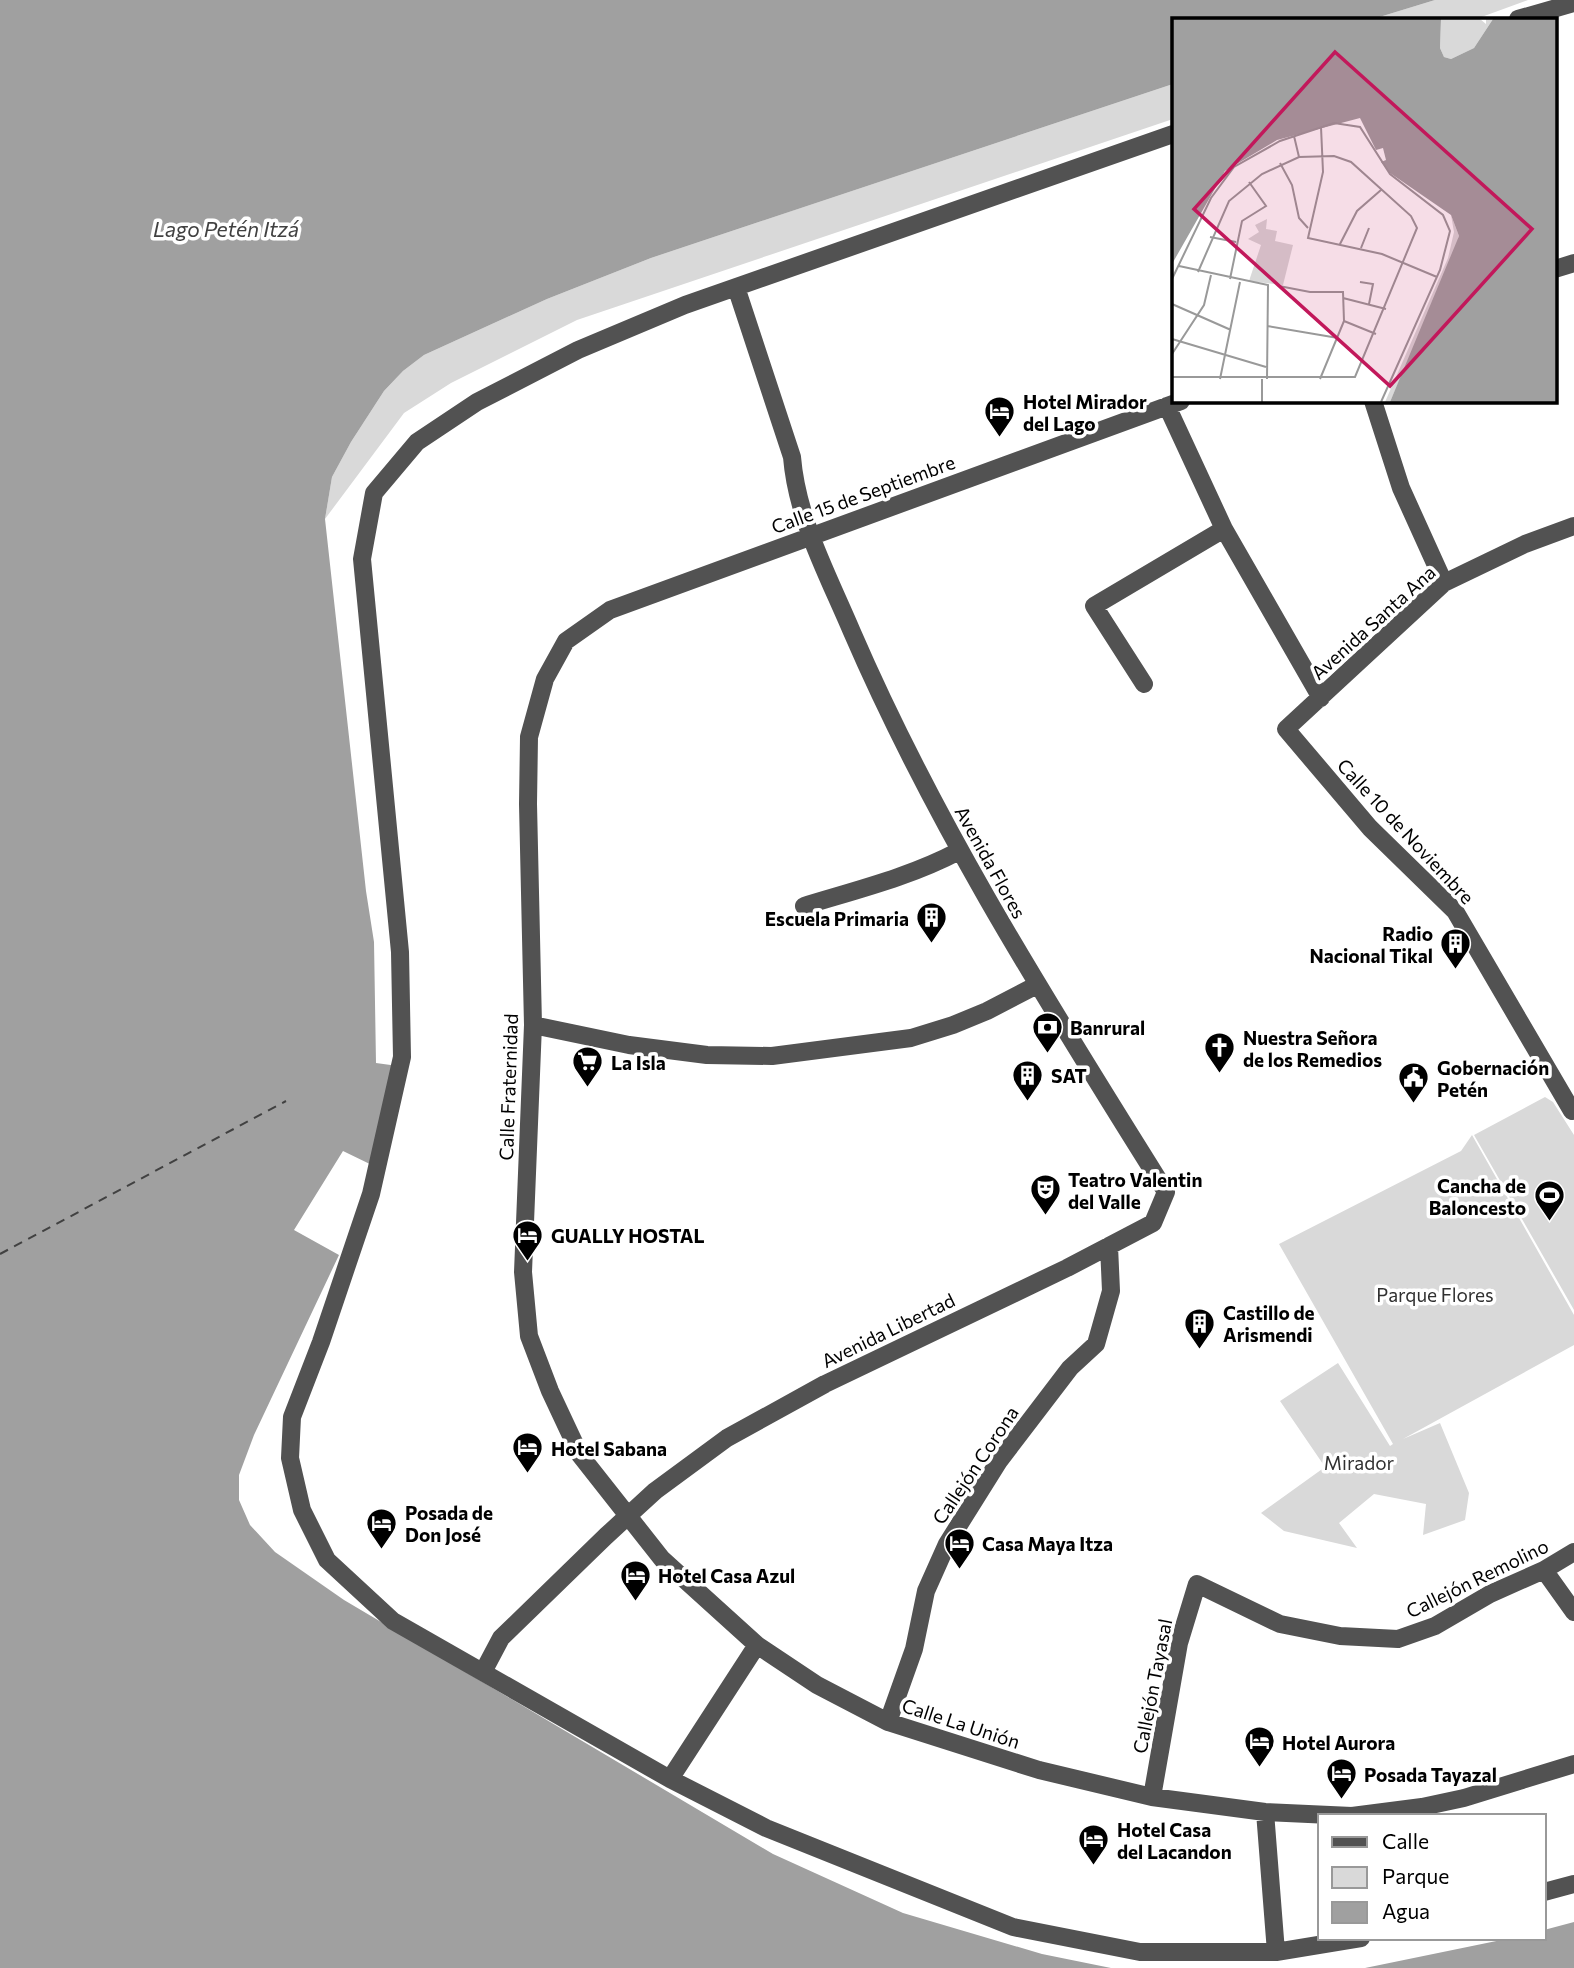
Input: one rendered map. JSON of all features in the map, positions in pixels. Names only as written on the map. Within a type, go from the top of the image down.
[{"type":"street","points":[[1522,18],[1574,3]]},
{"type":"street","points":[[1172,134],[685,305],[578,350],[477,402],[417,442],[374,493],[362,559],[400,952],[402,1057],[371,1194],[321,1342],[292,1417],[290,1458],[302,1510],[327,1560],[393,1621],[670,1779],[766,1828],[1013,1927],[1140,1952],[1276,1952],[1349,1940]]},
{"type":"street","points":[[1556,269],[1574,263]]},
{"type":"street","name":"Avenida Flores","points":[[736,287],[792,457],[794,485],[810,535],[885,707],[959,851],[1037,985],[1166,1192]]},
{"type":"street","points":[[1373,402],[1401,488],[1444,583]]},
{"type":"street","points":[[1174,403],[1224,529],[1321,698]]},
{"type":"street","name":"Calle 15 de Septiembre","points":[[566,641],[610,610],[1174,403]]},
{"type":"street","points":[[1144,684],[1094,606],[1224,529]]},
{"type":"street","name":"Avenida Santa Ana","points":[[1286,729],[1444,583],[1525,544],[1572,531]]},
{"type":"street","name":"Calle Fraternidad","points":[[566,641],[545,679],[529,737],[528,818],[533,1026],[523,1272],[529,1336],[550,1391],[580,1455],[628,1515]]},
{"type":"street","name":"Calle 10 de Noviembre","points":[[1286,729],[1370,828],[1455,911],[1572,1111]]},
{"type":"street","points":[[804,905],[887,881],[934,864],[959,851]]},
{"type":"street","points":[[533,1026],[629,1045],[707,1055],[772,1056],[911,1038],[953,1025],[1037,985]]},
{"type":"street","name":"Avenida Libertad","points":[[483,1672],[501,1638],[628,1515],[655,1491],[727,1438],[825,1384],[1153,1223],[1166,1192]]},
{"type":"street","name":"Callejón Corona","points":[[888,1721],[914,1649],[926,1591],[947,1544],[1006,1452],[1070,1368],[1096,1344],[1111,1291],[1110,1246]]},
{"type":"street","name":"Calle La Unión","points":[[628,1515],[663,1559],[757,1645],[817,1685],[888,1721],[1039,1770],[1152,1797],[1265,1812],[1318,1814]]},
{"type":"street","name":"Callejón Remolino","points":[[1197,1584],[1280,1624],[1340,1636],[1398,1639],[1435,1626],[1490,1594],[1544,1570],[1574,1552]]},
{"type":"street","points":[[1544,1570],[1574,1612]]},
{"type":"street","name":"Callejón Tayasal","points":[[1152,1797],[1179,1643],[1197,1584]]},
{"type":"street","points":[[670,1779],[757,1645]]},
{"type":"street","name":"Calle La Unión","points":[[1368,1814],[1464,1798],[1574,1764]]},
{"type":"street","points":[[1265,1812],[1276,1952]]},
{"type":"street","points":[[1546,1891],[1574,1884]]},
{"type":"green space","points":[[1435,0],[1528,0],[1479,18],[1376,18]]},
{"type":"green space","points":[[1172,84],[1172,119],[577,320],[451,383],[404,413],[325,519],[332,477],[384,391],[403,371],[424,355],[547,299],[651,258]]},
{"type":"green space","name":"Cancha de Baloncesto","points":[[1545,1097],[1553,1102],[1574,1135],[1574,1310],[1474,1135]]},
{"type":"green space","name":"Parque Flores","points":[[1472,1135],[1574,1315],[1574,1345],[1403,1439],[1440,1423],[1469,1493],[1465,1520],[1423,1535],[1426,1504],[1374,1494],[1339,1523],[1357,1548],[1284,1531],[1261,1513],[1325,1467],[1280,1401],[1338,1363],[1390,1446],[1393,1444],[1279,1244],[1461,1151]]},
{"type":"water","name":"Lago Petén Itzá","points":[[0,0],[1435,0],[1376,18],[1172,18],[1172,84],[651,258],[547,299],[424,355],[403,371],[384,391],[351,442],[332,477],[325,519],[374,942],[376,1063],[398,1066],[376,1167],[343,1151],[294,1230],[339,1255],[254,1435],[239,1475],[239,1500],[250,1525],[275,1552],[344,1600],[773,1854],[903,1913],[1042,1954],[1111,1968],[0,1968]]},
{"type":"water","points":[[1574,1922],[1574,1968],[1365,1968],[1501,1940],[1546,1940],[1546,1929]]},
{"type":"ferry route","points":[[0,1254],[286,1101]]},
{"type":"place","name":"Hotel Mirador del Lago","points":[[1000,439]]},
{"type":"place","name":"Escuela Primaria","points":[[932,945]]},
{"type":"place","name":"Radio Nacional Tikal","points":[[1456,971]]},
{"type":"place","name":"Banrural","points":[[1047,1054]]},
{"type":"place","name":"Nuestra Señora de los Remedios","points":[[1220,1075]]},
{"type":"place","name":"La Isla","points":[[588,1089]]},
{"type":"place","name":"SAT","points":[[1028,1102]]},
{"type":"place","name":"Gobernación Petén","points":[[1414,1105]]},
{"type":"place","name":"Teatro Valentin del Valle","points":[[1045,1217]]},
{"type":"place","name":"Cancha de Baloncesto","points":[[1549,1223]]},
{"type":"place","name":"GUALLY HOSTAL","points":[[528,1262]]},
{"type":"place","name":"Castillo de Arismendi","points":[[1200,1350]]},
{"type":"place","name":"Hotel Sabana","points":[[528,1475]]},
{"type":"place","name":"Posada de Don José","points":[[382,1550]]},
{"type":"place","name":"Casa Maya Itza","points":[[959,1570]]},
{"type":"place","name":"Hotel Casa Azul","points":[[635,1602]]},
{"type":"place","name":"Hotel Aurora","points":[[1259,1769]]},
{"type":"place","name":"Posada Tayazal","points":[[1341,1801]]},
{"type":"place","name":"Hotel Casa del Lacandon","points":[[1094,1867]]},
{"type":"park label","name":"Mirador","points":[[1359,1462]]}]
